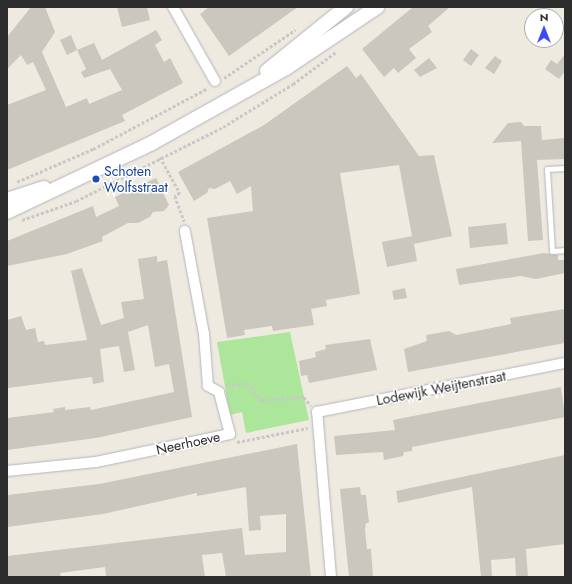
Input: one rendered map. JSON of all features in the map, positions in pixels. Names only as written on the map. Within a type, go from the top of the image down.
[{"type":"main road","points":[[235,96],[346,7]]},
{"type":"main road","points":[[7,212],[34,201],[71,180],[152,143],[286,68],[377,7]]},
{"type":"main road","points":[[7,200],[71,180]]},
{"type":"street","points":[[173,7],[214,83]]},
{"type":"street","name":"Neerhoeve","points":[[7,471],[96,462],[230,434],[218,392],[208,386],[203,327],[185,231]]},
{"type":"street","name":"Lodewijk Weijtenstraat","points":[[316,412],[565,363]]},
{"type":"street","points":[[316,412],[331,577]]},
{"type":"lane","points":[[565,168],[547,169],[552,251],[565,250]]},
{"type":"path","points":[[14,183],[93,149],[214,83],[297,28]]},
{"type":"path","points":[[152,143],[180,193],[175,196],[184,217],[185,231]]},
{"type":"path","points":[[212,389],[247,383],[261,400],[304,397],[316,412]]},
{"type":"path","points":[[236,442],[318,426]]},
{"type":"green space","points":[[290,332],[309,420],[246,433],[242,412],[230,415],[217,342]]},
{"type":"building","points":[[31,7],[45,7],[55,32],[42,52],[66,107],[87,98],[89,104],[122,90],[110,69],[84,78],[81,72],[86,69],[77,50],[94,43],[102,60],[156,30],[162,40],[155,45],[164,62],[170,58],[183,83],[122,115],[125,121],[7,170],[7,105],[46,90],[33,62],[27,65],[21,55],[7,69],[7,37]]},
{"type":"building","points":[[117,7],[147,7],[150,20],[122,27]]},
{"type":"building","points":[[209,7],[298,7],[229,56],[200,14]]},
{"type":"building","points":[[413,7],[450,7],[428,26],[432,32],[409,49],[416,58],[398,73],[394,68],[384,77],[362,49]]},
{"type":"building","points":[[71,35],[77,50],[67,55],[60,40]]},
{"type":"building","points":[[471,49],[479,55],[471,66],[463,60]]},
{"type":"building","points":[[565,54],[565,71],[559,79],[545,69],[551,60],[557,64]]},
{"type":"building","points":[[495,56],[502,61],[494,74],[485,68]]},
{"type":"building","points":[[429,58],[437,68],[420,77],[414,70]]},
{"type":"building","points":[[347,66],[356,78],[361,74],[419,156],[434,155],[452,236],[414,244],[417,261],[387,267],[382,242],[412,236],[399,165],[340,173],[360,294],[326,300],[327,306],[311,309],[314,325],[273,331],[272,326],[244,330],[245,335],[227,338],[207,218],[253,211],[251,186],[237,194],[230,181],[215,189],[209,188],[207,193],[194,201],[178,172],[264,125]]},
{"type":"building","points":[[521,122],[524,126],[541,126],[542,140],[565,138],[565,159],[537,160],[543,240],[528,241],[521,141],[492,143],[508,123]]},
{"type":"building","points":[[156,178],[169,205],[164,211],[153,212],[150,217],[138,223],[128,223],[102,237],[103,241],[67,254],[7,266],[7,241],[93,206],[96,217],[119,206],[115,197]]},
{"type":"building","points":[[506,223],[508,244],[470,248],[468,227]]},
{"type":"building","points":[[544,253],[558,255],[558,260],[565,260],[565,273],[536,279],[521,276],[459,285],[456,269]]},
{"type":"building","points":[[157,256],[157,262],[167,260],[192,417],[96,438],[7,450],[7,418],[54,412],[53,409],[65,407],[65,410],[90,407],[91,410],[174,392],[169,364],[155,367],[148,325],[128,332],[135,370],[124,372],[119,346],[100,349],[104,382],[93,384],[92,377],[8,388],[7,380],[7,320],[21,316],[26,330],[35,328],[38,342],[44,341],[45,345],[87,340],[71,271],[82,268],[101,325],[124,318],[121,302],[144,299],[138,259]]},
{"type":"building","points":[[405,288],[407,298],[394,300],[392,291]]},
{"type":"building","points":[[565,309],[565,343],[408,372],[404,349],[427,341],[426,335],[449,331],[456,335],[511,324],[510,318]]},
{"type":"building","points":[[370,339],[377,370],[309,383],[307,375],[301,376],[299,361],[316,357],[315,352],[326,349],[325,345]]},
{"type":"building","points":[[561,387],[565,417],[412,447],[412,451],[404,452],[403,456],[384,460],[383,452],[336,455],[334,436],[395,430],[393,420]]},
{"type":"building","points":[[297,444],[311,577],[226,577],[222,553],[202,555],[205,577],[106,577],[105,567],[60,573],[61,577],[7,577],[7,556],[242,528],[245,555],[286,552],[286,514],[260,516],[261,530],[249,531],[246,487],[197,496],[197,493],[103,514],[7,527],[7,495],[99,484]]},
{"type":"building","points":[[565,455],[565,544],[526,549],[528,577],[516,577],[515,558],[491,560],[492,577],[481,577],[472,487],[398,503],[396,491]]},
{"type":"building","points":[[360,487],[361,495],[366,495],[369,523],[366,523],[365,530],[367,549],[371,549],[373,577],[349,577],[340,489]]},
{"type":"place","name":"Schoten Wolfsstraat","points":[[96,179]]}]
